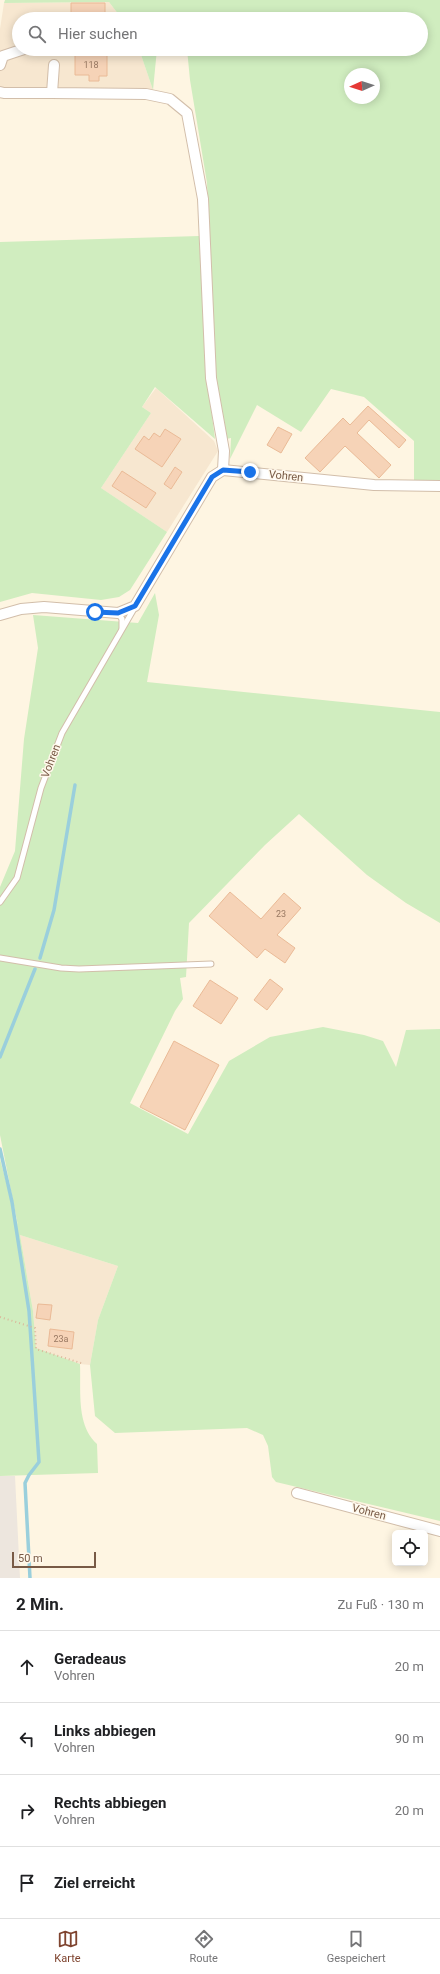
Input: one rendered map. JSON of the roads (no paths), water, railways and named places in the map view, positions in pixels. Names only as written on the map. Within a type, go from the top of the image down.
[{"type":"street","points":[[0,65],[3,56],[12,53]]},
{"type":"street","points":[[52,93],[54,65]]},
{"type":"street","points":[[0,92],[146,94],[170,99],[186,112],[203,199],[211,378],[224,451],[223,470]]},
{"type":"street","name":"Vohren","points":[[135,606],[212,477],[223,470],[374,484],[440,486]]},
{"type":"street","points":[[0,616],[21,609],[44,606],[118,613],[135,606]]},
{"type":"street","name":"Vohren","points":[[298,1493],[440,1531]]},
{"type":"lane","name":"Vohren","points":[[0,902],[17,878],[41,788],[62,733],[135,606]]},
{"type":"lane","points":[[118,613],[122,619],[122,628]]},
{"type":"lane","points":[[0,958],[61,968],[79,969],[211,964]]},
{"type":"waterway","points":[[40,958],[54,910],[75,785]]},
{"type":"waterway","points":[[0,1057],[35,969]]},
{"type":"waterway","points":[[0,1149],[12,1202],[29,1311],[39,1462],[25,1483],[30,1578]]}]
